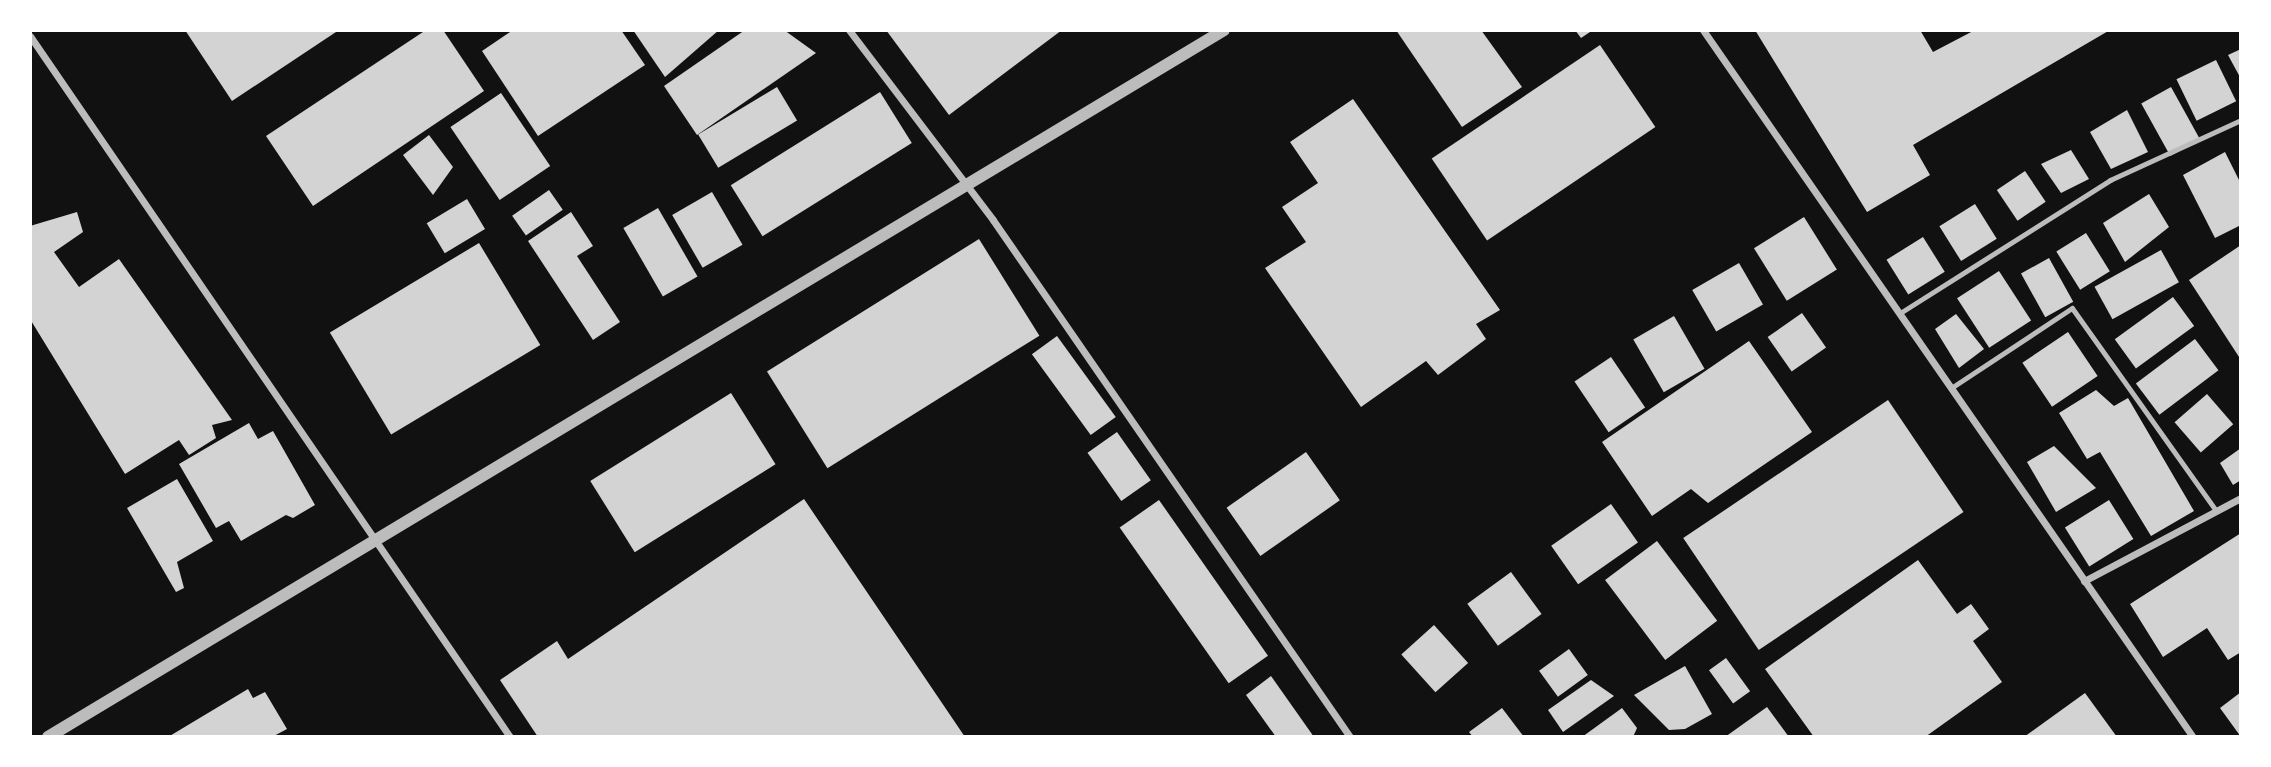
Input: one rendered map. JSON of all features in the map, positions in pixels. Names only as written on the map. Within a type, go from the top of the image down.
[{"type":"street","points":[[849,30],[966,186],[1350,737]]},
{"type":"street","points":[[48,737],[1224,30]]},
{"type":"street","points":[[1703,30],[2193,737]]},
{"type":"street","points":[[30,36],[510,737]]},
{"type":"street","points":[[2084,581],[2241,498]]},
{"type":"lane","points":[[1900,313],[2110,180],[2241,120]]},
{"type":"lane","points":[[1951,388],[2072,308],[2216,511]]},
{"type":"building","points":[[185,30],[339,30],[232,101]]},
{"type":"building","points":[[426,30],[443,30],[484,91],[313,206],[266,136]]},
{"type":"building","points":[[513,30],[621,30],[645,65],[538,136],[482,51]]},
{"type":"building","points":[[633,30],[719,30],[665,77]]},
{"type":"building","points":[[745,30],[784,30],[816,53],[697,135],[664,86]]},
{"type":"building","points":[[886,30],[1062,30],[949,115]]},
{"type":"building","points":[[1396,30],[1481,30],[1522,87],[1462,127]]},
{"type":"building","points":[[1575,30],[1593,30],[1581,38]]},
{"type":"building","points":[[1755,30],[1920,30],[1933,52],[1975,30],[2110,30],[1913,145],[1930,175],[1867,212]]},
{"type":"building","points":[[1600,45],[1655,127],[1487,241],[1432,159]]},
{"type":"building","points":[[2241,49],[2241,79],[2228,55]]},
{"type":"building","points":[[2216,60],[2236,101],[2197,121],[2176,79]]},
{"type":"building","points":[[777,87],[797,120],[718,168],[698,134]]},
{"type":"building","points":[[2171,87],[2200,139],[2170,156],[2141,103]]},
{"type":"building","points":[[880,92],[912,143],[763,236],[731,185]]},
{"type":"building","points":[[501,93],[550,166],[500,200],[450,127]]},
{"type":"building","points":[[1353,99],[1500,310],[1476,324],[1486,339],[1438,375],[1426,361],[1361,407],[1265,268],[1306,242],[1282,207],[1318,183],[1290,142]]},
{"type":"building","points":[[2127,110],[2148,152],[2111,169],[2090,132]]},
{"type":"building","points":[[429,135],[453,167],[433,195],[403,155]]},
{"type":"building","points":[[2071,150],[2089,179],[2061,193],[2041,164]]},
{"type":"building","points":[[2225,152],[2241,184],[2241,225],[2215,238],[2183,175]]},
{"type":"building","points":[[2025,171],[2046,202],[2018,221],[1997,190]]},
{"type":"building","points":[[549,190],[563,210],[526,235],[512,216]]},
{"type":"building","points":[[712,192],[743,245],[703,268],[672,215]]},
{"type":"building","points":[[2149,194],[2169,227],[2125,262],[2103,223]]},
{"type":"building","points":[[467,199],[485,229],[445,253],[427,223]]},
{"type":"building","points":[[1975,204],[1997,239],[1961,261],[1939,226]]},
{"type":"building","points":[[658,208],[698,276],[663,296],[623,228]]},
{"type":"building","points":[[77,212],[83,232],[54,252],[79,287],[119,259],[232,420],[212,425],[216,438],[189,455],[179,440],[125,474],[30,319],[30,226]]},
{"type":"building","points":[[571,212],[593,246],[577,256],[620,322],[593,340],[528,241]]},
{"type":"building","points":[[1804,217],[1837,270],[1787,301],[1754,248]]},
{"type":"building","points":[[2086,233],[2110,271],[2080,290],[2056,252]]},
{"type":"building","points":[[1923,237],[1945,272],[1908,295],[1887,260]]},
{"type":"building","points":[[979,239],[1039,336],[827,468],[767,371]]},
{"type":"building","points":[[479,243],[540,345],[391,435],[330,333]]},
{"type":"building","points":[[2241,245],[2241,360],[2189,280]]},
{"type":"building","points":[[2161,250],[2179,282],[2112,319],[2095,287]]},
{"type":"building","points":[[2049,258],[2073,302],[2045,317],[2021,274]]},
{"type":"building","points":[[1739,263],[1763,305],[1716,332],[1692,290]]},
{"type":"building","points":[[1999,271],[2031,320],[1989,348],[1957,298]]},
{"type":"building","points":[[2173,297],[2194,326],[2136,368],[2115,339]]},
{"type":"building","points":[[1802,313],[1826,347],[1792,371],[1768,337]]},
{"type":"building","points":[[1956,314],[1984,349],[1959,368],[1935,329]]},
{"type":"building","points":[[1674,316],[1704,369],[1664,392],[1633,340]]},
{"type":"building","points":[[2068,332],[2098,376],[2052,407],[2022,363]]},
{"type":"building","points":[[1057,336],[1116,417],[1091,435],[1032,354]]},
{"type":"building","points":[[2195,339],[2218,370],[2159,415],[2136,384]]},
{"type":"building","points":[[1749,341],[1812,432],[1708,503],[1691,489],[1652,516],[1602,442]]},
{"type":"building","points":[[1611,357],[1645,408],[1609,432],[1575,382]]},
{"type":"building","points":[[2096,390],[2114,406],[2128,398],[2194,511],[2151,536],[2100,452],[2087,459],[2059,413]]},
{"type":"building","points":[[731,393],[776,464],[635,552],[590,481]]},
{"type":"building","points":[[2207,394],[2233,424],[2201,452],[2175,422]]},
{"type":"building","points":[[1888,400],[1963,512],[1759,650],[1683,538]]},
{"type":"building","points":[[249,423],[258,439],[273,431],[315,505],[293,518],[286,515],[241,541],[229,521],[216,528],[179,464]]},
{"type":"building","points":[[1117,432],[1151,480],[1121,501],[1088,453]]},
{"type":"building","points":[[2054,446],[2096,488],[2056,512],[2027,462]]},
{"type":"building","points":[[2241,448],[2241,480],[2233,485],[2220,463]]},
{"type":"building","points":[[1306,452],[1340,500],[1260,556],[1227,508]]},
{"type":"building","points":[[177,479],[213,541],[177,562],[184,588],[176,592],[127,508]]},
{"type":"building","points":[[804,499],[965,737],[538,737],[500,680],[557,641],[568,659]]},
{"type":"building","points":[[1159,500],[1268,656],[1229,683],[1120,528]]},
{"type":"building","points":[[2109,500],[2133,539],[2089,567],[2065,528]]},
{"type":"building","points":[[1611,504],[1638,543],[1578,584],[1551,546]]},
{"type":"building","points":[[2241,533],[2241,652],[2228,660],[2207,628],[2163,657],[2130,604]]},
{"type":"building","points":[[1657,541],[1717,621],[1665,660],[1605,580]]},
{"type":"building","points":[[1918,560],[1957,614],[1971,604],[1989,629],[1973,641],[2002,682],[1925,737],[1814,737],[1765,669]]},
{"type":"building","points":[[1511,572],[1542,614],[1498,646],[1467,604]]},
{"type":"building","points":[[1434,625],[1468,663],[1435,692],[1401,654]]},
{"type":"building","points":[[1569,649],[1588,675],[1558,697],[1539,671]]},
{"type":"building","points":[[1726,658],[1750,691],[1733,704],[1709,670]]},
{"type":"building","points":[[1685,666],[1712,714],[1685,729],[1669,730],[1634,695]]},
{"type":"building","points":[[1271,676],[1314,737],[1276,737],[1246,695]]},
{"type":"building","points":[[1591,680],[1614,696],[1563,732],[1548,710]]},
{"type":"building","points":[[248,689],[253,698],[265,692],[287,729],[272,737],[168,737]]},
{"type":"building","points":[[2241,692],[2241,737],[2220,708]]},
{"type":"building","points":[[2085,693],[2117,737],[2024,737]]},
{"type":"building","points":[[1767,707],[1789,737],[1725,737]]},
{"type":"building","points":[[1502,708],[1524,737],[1473,737],[1469,732]]},
{"type":"building","points":[[1622,708],[1637,728],[1633,737],[1582,737]]}]
